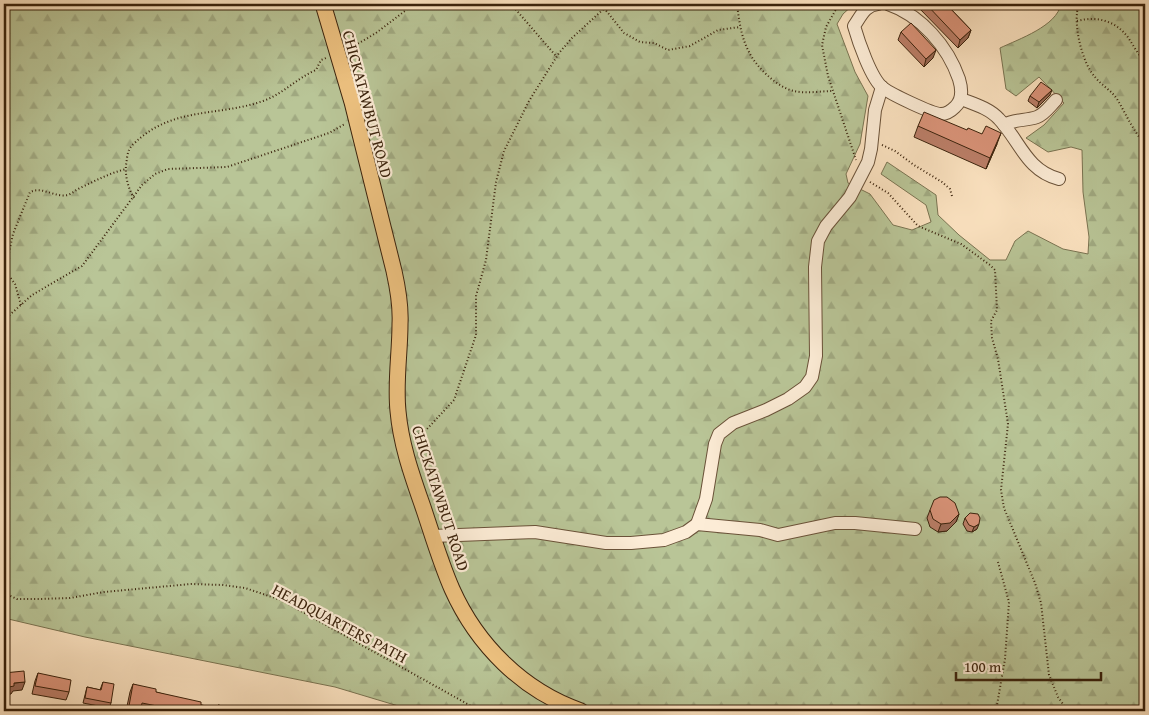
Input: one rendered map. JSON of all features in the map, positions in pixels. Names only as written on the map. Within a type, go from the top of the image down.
[{"type":"main road","name":"CHICKATAWBUT ROAD","points":[[323,4],[356,119],[399,298],[400,336],[397,398],[403,444],[449,581],[471,623],[490,649],[513,672],[531,686],[555,700],[581,711]]},
{"type":"lane","points":[[878,4],[873,4],[864,10],[854,26],[871,70],[882,87],[926,110],[944,114],[951,111],[961,99],[961,86],[949,57],[933,35],[914,18],[898,7],[888,4]]},
{"type":"lane","points":[[698,524],[706,499],[715,444],[719,434],[733,424],[772,408],[788,399],[805,387],[812,377],[816,356],[816,267],[818,241],[826,226],[850,197],[868,162],[875,110],[882,87]]},
{"type":"lane","points":[[961,99],[985,109],[997,117],[1033,165],[1046,175],[1059,179]]},
{"type":"lane","points":[[1004,125],[1037,117],[1045,112],[1056,100]]},
{"type":"lane","points":[[433,536],[535,532],[606,543],[664,540],[679,535],[698,524],[760,530],[778,535],[835,523],[862,523],[915,529]]},
{"type":"path","points":[[360,43],[414,4]]},
{"type":"path","points":[[511,4],[556,56]]},
{"type":"path","points":[[403,444],[427,429],[454,400],[476,335],[476,296],[486,260],[496,182],[504,151],[529,101],[556,56],[572,38],[609,4]]},
{"type":"path","points":[[737,4],[740,27],[749,53],[763,71],[777,84],[794,91],[834,91]]},
{"type":"path","points":[[840,4],[826,27],[822,45],[828,76],[842,121],[862,174],[869,181],[888,193],[918,226],[961,244],[995,270],[997,303],[991,321],[992,338],[998,359],[1008,424],[1001,490],[1004,508],[1035,583],[1041,603],[1049,675],[1058,697],[1068,711]]},
{"type":"path","points":[[1080,4],[1077,30],[1086,64],[1094,76],[1115,96],[1134,130],[1145,144]]},
{"type":"path","points":[[604,8],[624,33],[640,42],[654,43],[668,50],[690,46],[718,30],[740,27]]},
{"type":"path","points":[[1077,21],[1088,18],[1105,20],[1123,32],[1145,61]]},
{"type":"path","points":[[134,198],[128,189],[126,169],[129,150],[132,145],[148,132],[178,118],[205,111],[235,108],[264,101],[292,85],[303,76],[316,70]]},
{"type":"path","points":[[4,320],[32,295],[82,266],[142,185],[151,176],[162,170],[226,167],[329,132],[356,119]]},
{"type":"path","points":[[872,143],[885,145],[896,151],[914,165],[942,182],[950,189],[952,196]]},
{"type":"path","points":[[21,304],[15,284],[7,273],[6,267],[13,234],[30,192],[35,189],[61,196],[70,195],[108,174],[126,169]]},
{"type":"path","points":[[996,711],[1005,659],[1009,602],[998,562]]},
{"type":"path","name":"HEADQUARTERS PATH","points":[[4,593],[17,599],[40,599],[70,598],[104,592],[191,584],[245,588],[281,600],[480,711]]},
{"type":"green space","points":[[4,4],[854,4],[843,14],[837,24],[855,72],[868,96],[860,144],[846,174],[848,183],[870,194],[893,225],[912,230],[931,222],[926,205],[881,174],[887,162],[936,195],[938,215],[959,235],[990,260],[1006,260],[1015,241],[1028,231],[1063,249],[1088,254],[1089,237],[1083,192],[1082,150],[1071,147],[1048,152],[1026,138],[1044,125],[1064,103],[1039,77],[1016,96],[1006,89],[1000,48],[1027,36],[1045,25],[1058,12],[1061,4],[1145,4],[1145,711],[415,711],[335,687],[85,637],[4,618]]},
{"type":"building","points":[[926,4],[946,4],[971,30],[960,40]]},
{"type":"building","points":[[911,23],[936,50],[926,59],[901,32]]},
{"type":"building","points":[[1041,82],[1052,90],[1039,102],[1030,96]]},
{"type":"building","points":[[924,112],[967,130],[968,128],[982,134],[986,126],[1001,133],[990,158],[918,126]]},
{"type":"building","points":[[940,497],[947,497],[955,503],[959,514],[950,523],[941,524],[933,519],[930,510],[934,500]]},
{"type":"building","points":[[970,513],[978,514],[980,518],[979,524],[974,527],[969,525],[965,518]]},
{"type":"building","points":[[24,671],[25,682],[14,683],[14,686],[4,688],[4,673]]},
{"type":"building","points":[[38,673],[71,680],[69,692],[35,686]]},
{"type":"building","points":[[103,682],[114,684],[111,703],[85,698],[87,687],[101,690]]},
{"type":"building","points":[[133,684],[156,689],[156,692],[201,702],[201,705],[218,708],[218,705],[247,711],[167,711],[167,708],[142,703],[141,708],[129,706]]}]
